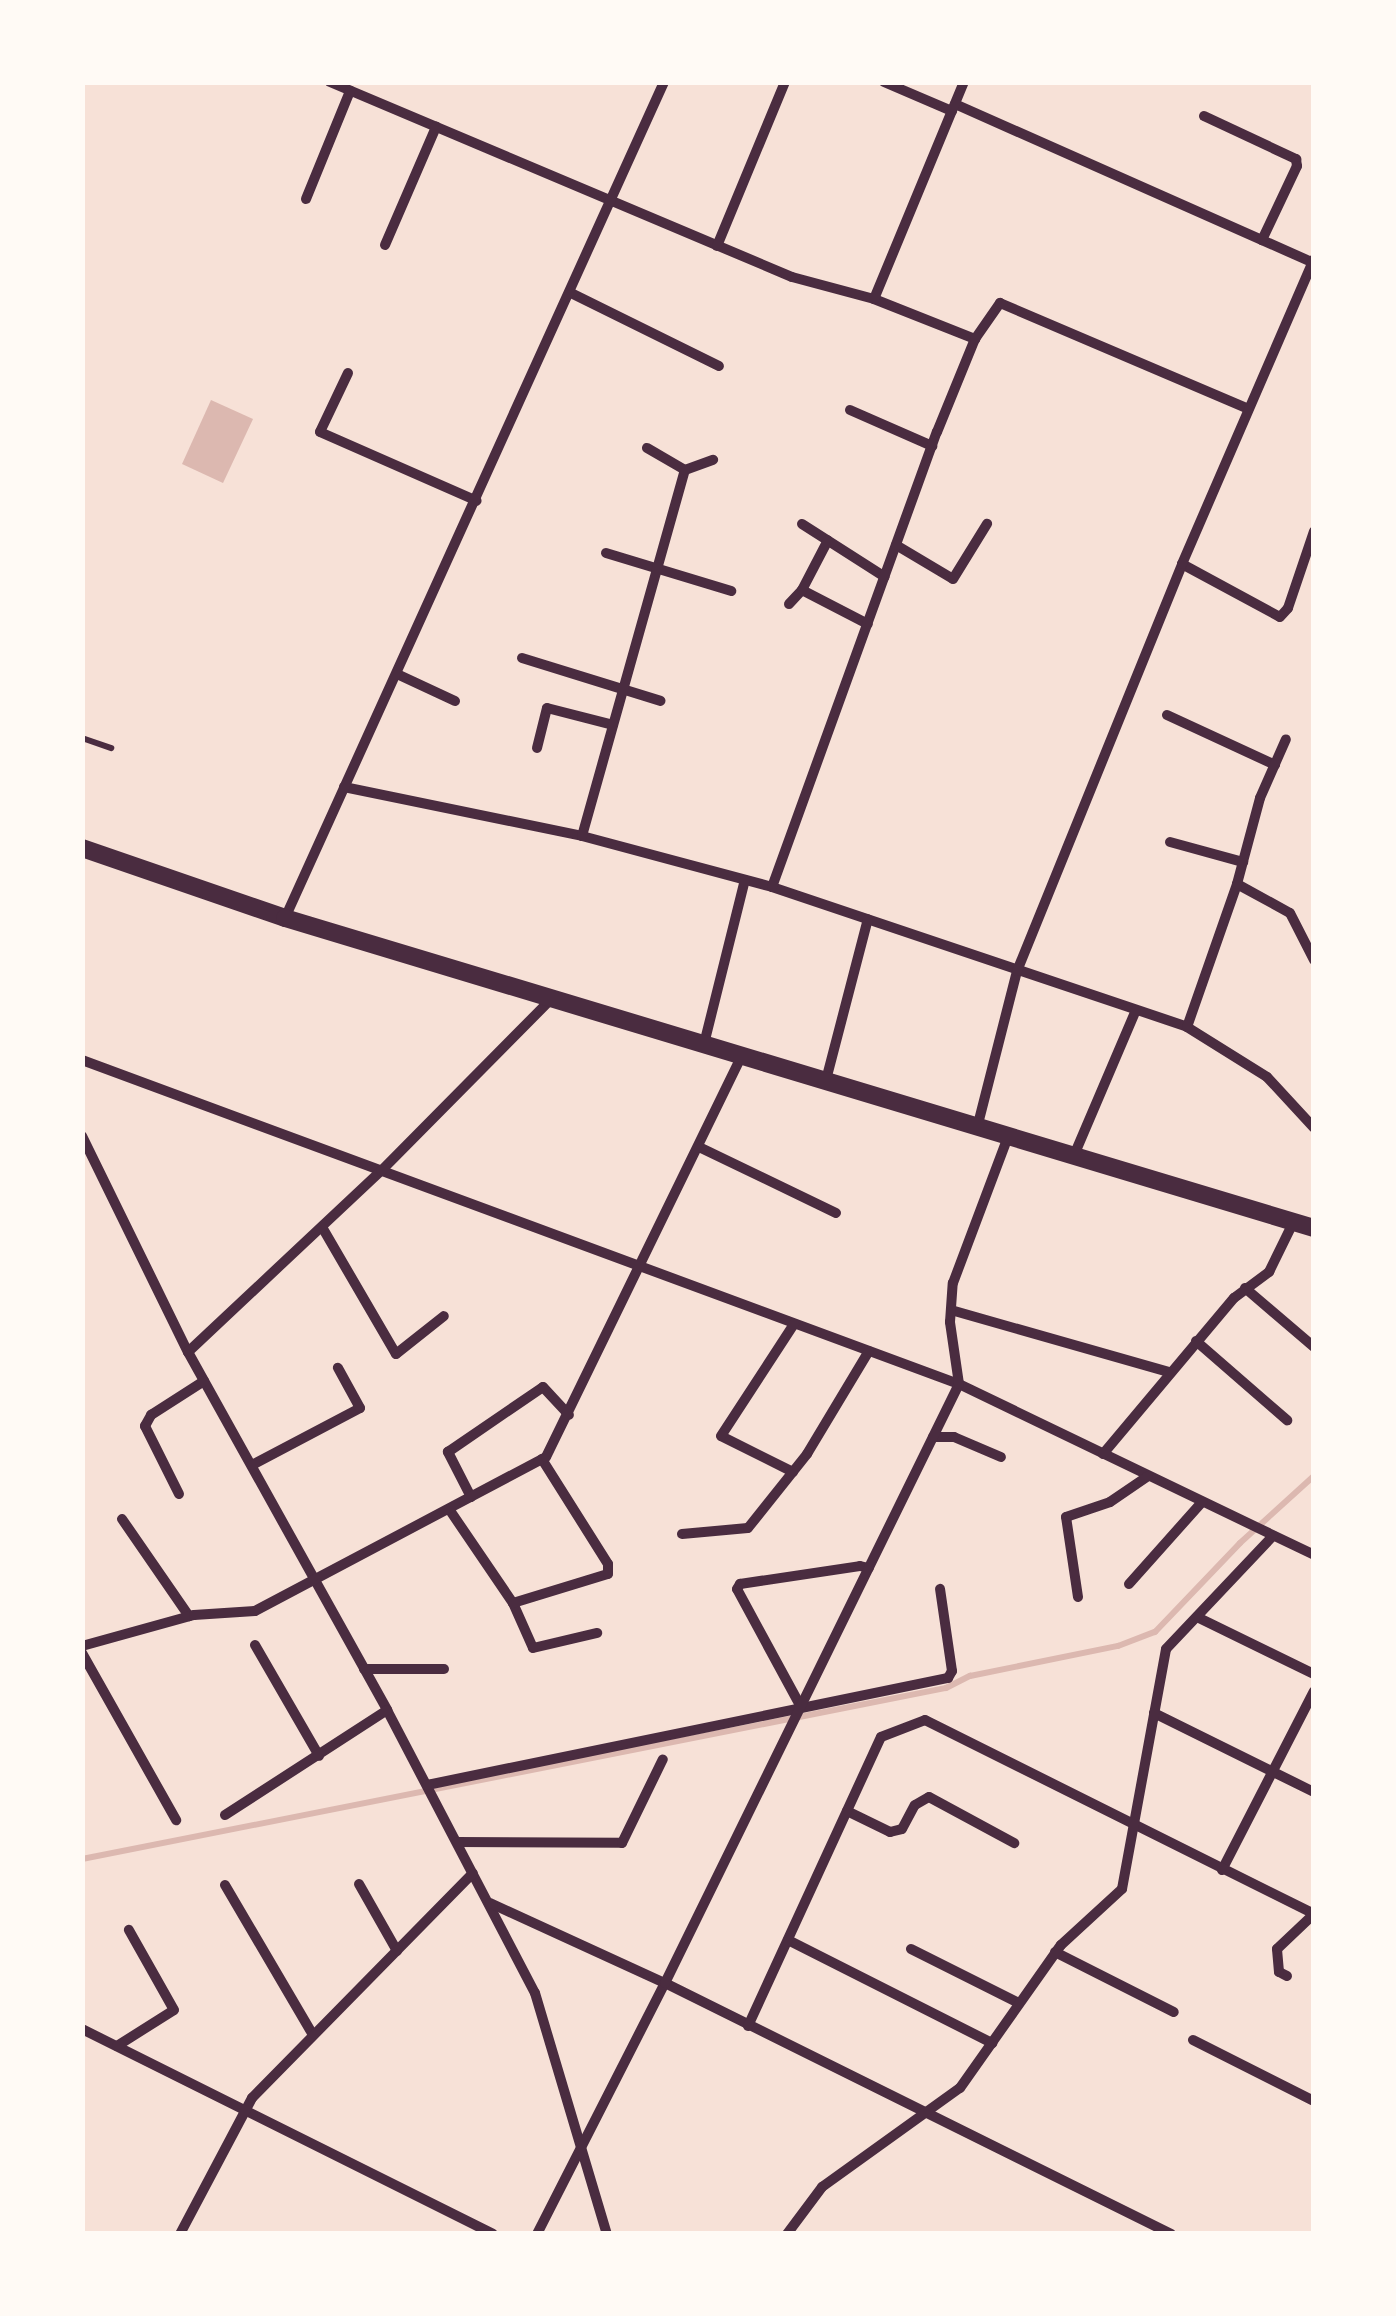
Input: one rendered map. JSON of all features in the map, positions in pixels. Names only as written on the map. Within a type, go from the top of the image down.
[{"type":"main road","points":[[82,848],[285,918],[1314,1228]]},
{"type":"street","points":[[330,82],[792,277],[874,299],[975,339]]},
{"type":"street","points":[[285,918],[478,501],[664,82]]},
{"type":"street","points":[[717,246],[785,82]]},
{"type":"street","points":[[884,82],[954,108],[1313,262],[1182,564],[1018,971],[978,1124]]},
{"type":"street","points":[[874,299],[964,82]]},
{"type":"street","points":[[306,198],[350,91]]},
{"type":"street","points":[[1204,116],[1296,159],[1297,166],[1262,240]]},
{"type":"street","points":[[385,245],[436,128]]},
{"type":"street","points":[[571,293],[719,366]]},
{"type":"street","points":[[772,887],[932,446],[975,339],[1000,303],[1248,409]]},
{"type":"street","points":[[348,373],[320,432],[478,501]]},
{"type":"street","points":[[850,410],[932,446]]},
{"type":"street","points":[[647,448],[685,470],[713,460]]},
{"type":"street","points":[[582,836],[685,470]]},
{"type":"street","points":[[802,524],[885,576]]},
{"type":"street","points":[[896,545],[954,579],[987,524]]},
{"type":"street","points":[[1182,564],[1284,616],[1314,530]]},
{"type":"street","points":[[789,604],[802,590],[828,540]]},
{"type":"street","points":[[606,553],[731,591]]},
{"type":"street","points":[[802,590],[868,624]]},
{"type":"street","points":[[522,658],[661,700]]},
{"type":"street","points":[[397,674],[455,701]]},
{"type":"street","points":[[537,748],[547,708],[613,725]]},
{"type":"street","points":[[1168,715],[1274,764]]},
{"type":"street","points":[[1186,1027],[1274,764],[1286,739]]},
{"type":"street","points":[[344,787],[582,836],[772,887],[1186,1027],[1267,1077],[1314,1128]]},
{"type":"street","points":[[1170,842],[1243,862]]},
{"type":"street","points":[[704,1044],[745,880]]},
{"type":"street","points":[[1237,884],[1290,913],[1314,960]]},
{"type":"street","points":[[826,1080],[868,919]]},
{"type":"street","points":[[188,1352],[381,1171],[551,998]]},
{"type":"street","points":[[1075,1153],[1136,1010]]},
{"type":"street","points":[[176,1820],[82,1650],[188,1616],[255,1611],[542,1459],[569,1415],[742,1056]]},
{"type":"street","points":[[82,1060],[959,1384],[1314,1555]]},
{"type":"street","points":[[537,2234],[665,1984],[959,1384],[951,1310],[953,1283],[1010,1134]]},
{"type":"street","points":[[82,1136],[188,1352],[317,1581],[490,1902],[535,1994],[607,2234]]},
{"type":"street","points":[[698,1146],[836,1214]]},
{"type":"street","points":[[1104,1454],[1196,1340],[1246,1288],[1272,1268],[1294,1220]]},
{"type":"street","points":[[322,1227],[396,1354],[444,1316]]},
{"type":"street","points":[[1246,1288],[1314,1347]]},
{"type":"street","points":[[951,1310],[1168,1372]]},
{"type":"street","points":[[793,1472],[721,1436],[794,1324]]},
{"type":"street","points":[[1196,1340],[1287,1420]]},
{"type":"street","points":[[682,1534],[748,1528],[793,1472],[869,1351]]},
{"type":"street","points":[[252,1465],[360,1408],[338,1368]]},
{"type":"street","points":[[178,1494],[145,1426],[151,1415],[204,1381]]},
{"type":"street","points":[[471,1497],[448,1452],[543,1387],[569,1415]]},
{"type":"street","points":[[933,1438],[954,1437],[1001,1457]]},
{"type":"street","points":[[513,1603],[608,1574],[608,1564],[542,1459]]},
{"type":"street","points":[[1078,1597],[1066,1518],[1110,1502],[1148,1476]]},
{"type":"street","points":[[1130,1584],[1202,1502]]},
{"type":"street","points":[[450,1509],[513,1603],[533,1648],[597,1633]]},
{"type":"street","points":[[122,1519],[188,1616]]},
{"type":"street","points":[[787,2234],[822,2187],[960,2088],[1056,1952],[1122,1889],[1166,1649],[1272,1536]]},
{"type":"street","points":[[800,1707],[737,1589],[740,1584],[868,1568]]},
{"type":"street","points":[[426,1785],[948,1678],[952,1671],[940,1588]]},
{"type":"street","points":[[1198,1617],[1314,1674]]},
{"type":"street","points":[[255,1645],[319,1756]]},
{"type":"street","points":[[364,1668],[444,1669]]},
{"type":"street","points":[[1222,1870],[1314,1692]]},
{"type":"street","points":[[225,1815],[386,1710]]},
{"type":"street","points":[[1154,1714],[1314,1792]]},
{"type":"street","points":[[748,2026],[882,1737],[925,1720],[1314,1914],[1277,1949],[1279,1972],[1288,1976]]},
{"type":"street","points":[[456,1842],[622,1843],[663,1759]]},
{"type":"street","points":[[848,1811],[890,1832],[902,1829],[914,1805],[928,1797],[1014,1843]]},
{"type":"street","points":[[180,2234],[246,2108],[313,2034],[473,1873]]},
{"type":"street","points":[[359,1884],[396,1951]]},
{"type":"street","points":[[225,1885],[313,2034]]},
{"type":"street","points":[[490,1902],[1171,2234]]},
{"type":"street","points":[[117,2046],[174,2010],[130,1930]]},
{"type":"street","points":[[788,1940],[992,2043]]},
{"type":"street","points":[[911,1949],[1019,2003]]},
{"type":"street","points":[[1056,1952],[1174,2012]]},
{"type":"street","points":[[82,2030],[246,2108],[493,2234]]},
{"type":"street","points":[[1194,2040],[1314,2101]]},
{"type":"lane","points":[[82,738],[112,748]]},
{"type":"shaded area","points":[[211,400],[253,419],[223,483],[182,464]]},
{"type":"waterway","points":[[82,1859],[946,1688],[970,1676],[1118,1646],[1155,1632],[1240,1543],[1314,1476]]}]
